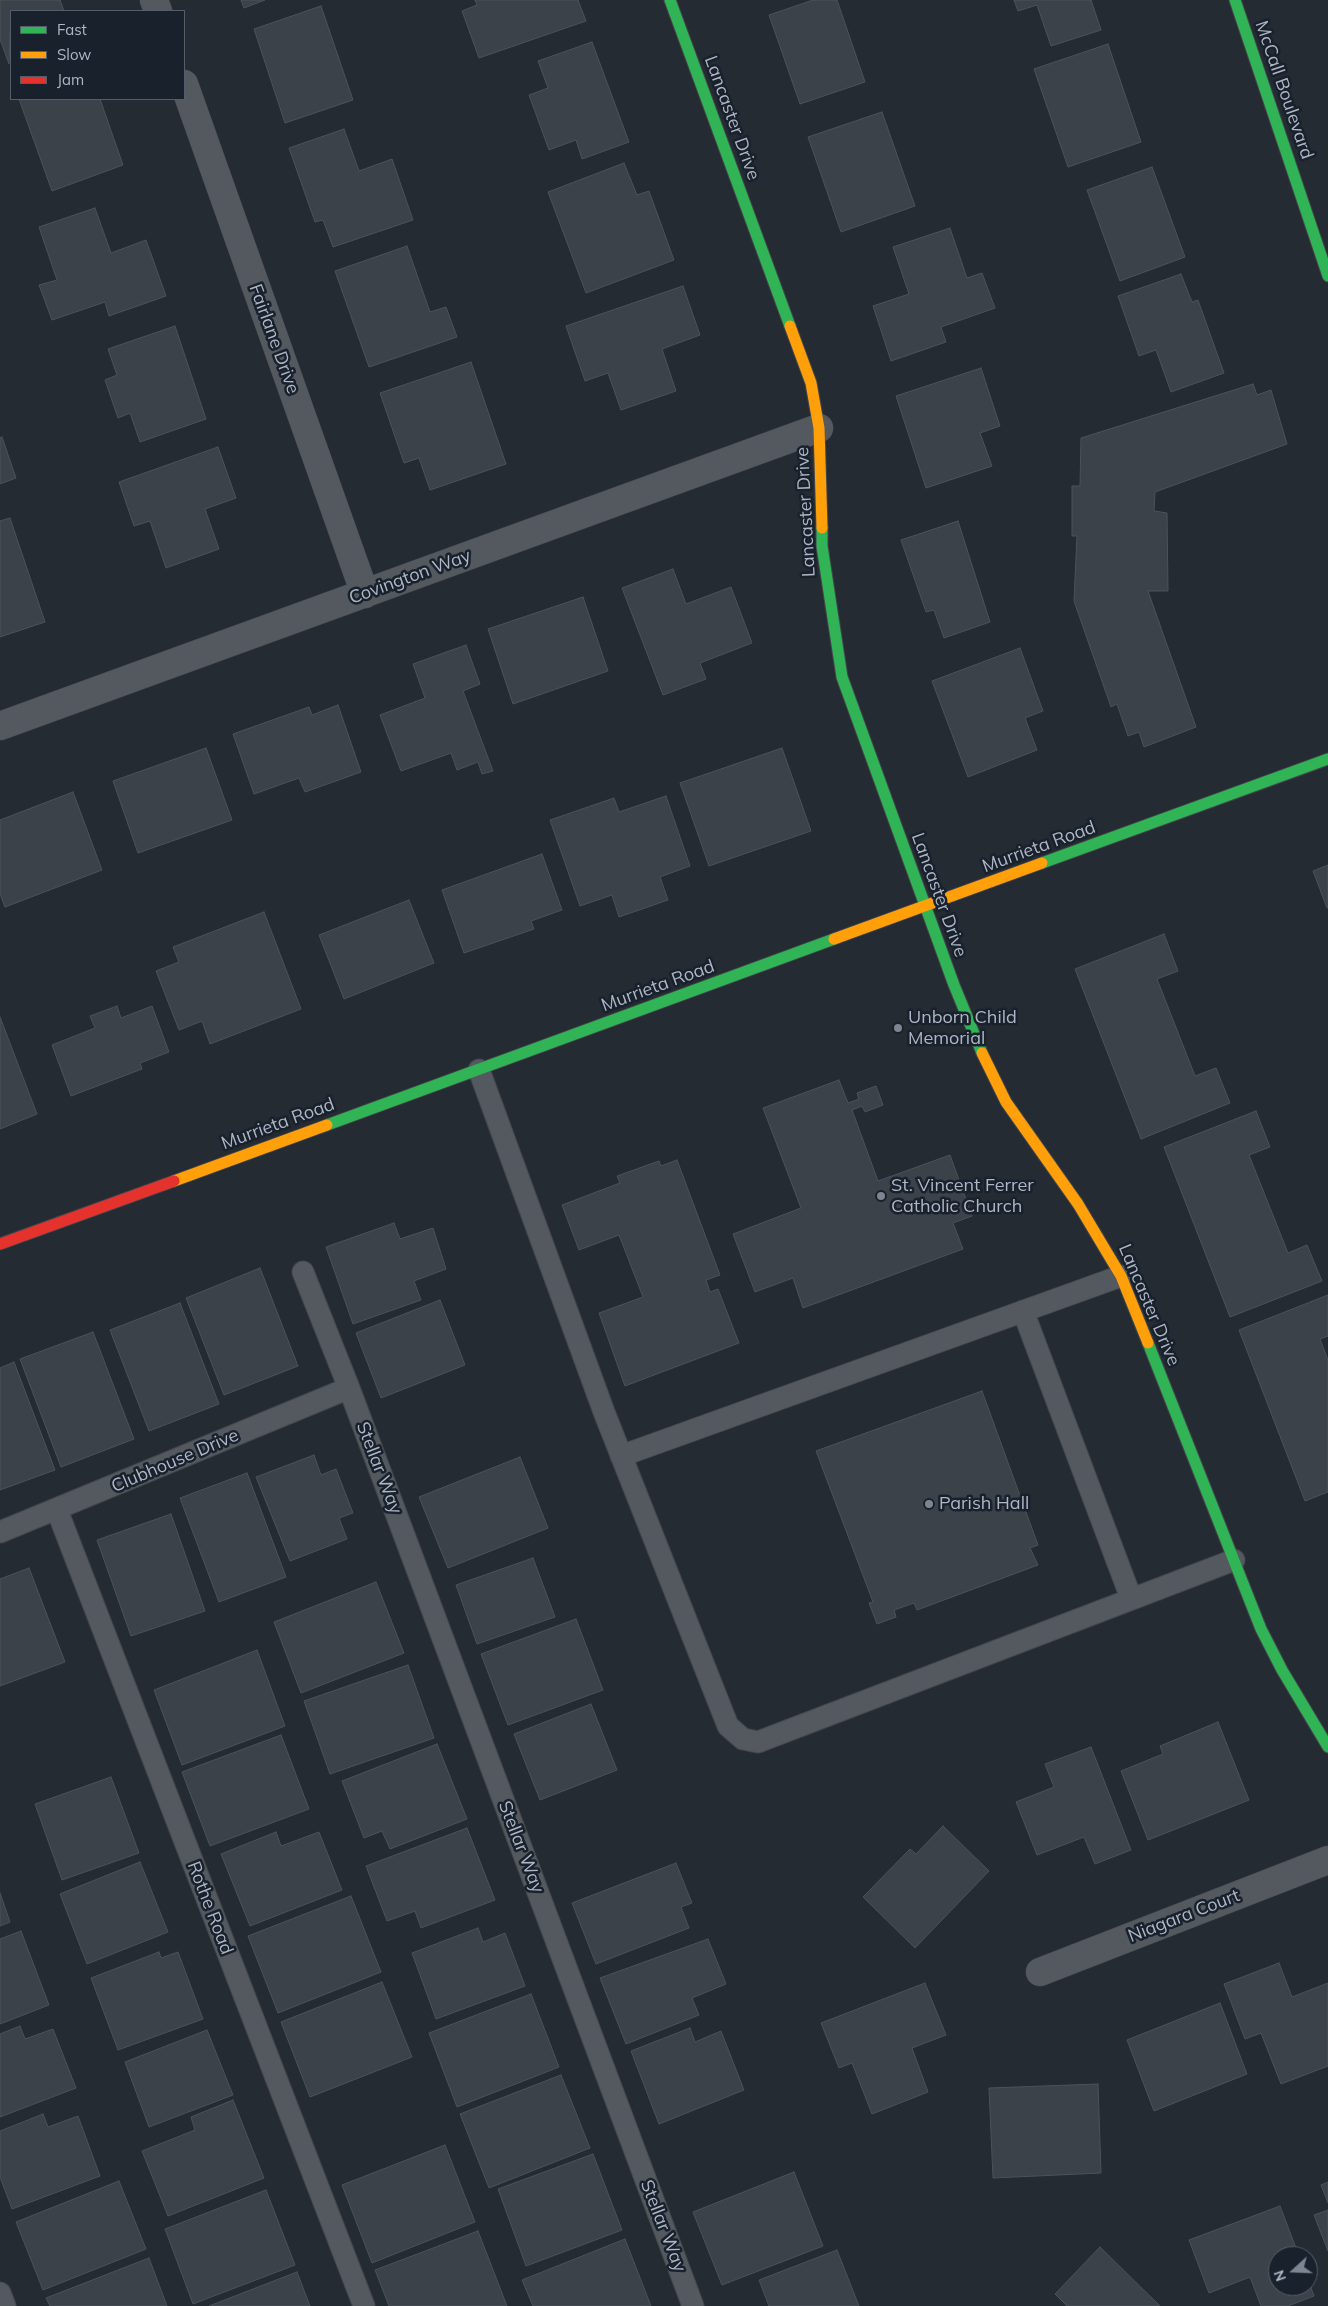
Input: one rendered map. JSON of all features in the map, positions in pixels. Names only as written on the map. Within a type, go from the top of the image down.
[{"type":"street","name":"Lancaster Drive","points":[[670,0],[811,383],[820,428],[822,546],[842,677],[925,908],[978,1048],[1006,1102],[1083,1213],[1121,1276],[1261,1629],[1282,1670],[1328,1747]]},
{"type":"street","name":"McCall Boulevard","points":[[1235,0],[1328,276]]},
{"type":"street","name":"Fairlane Drive","points":[[185,87],[365,594]]},
{"type":"street","name":"Covington Way","points":[[0,726],[820,428]]},
{"type":"street","name":"Murrieta Road","points":[[0,1244],[925,908],[1328,759]]},
{"type":"street","name":"Niagara Court","points":[[1040,1972],[1328,1860]]},
{"type":"lane","points":[[479,1070],[621,1456],[728,1726],[743,1739],[758,1742],[1234,1560]]},
{"type":"lane","name":"Stellar Way","points":[[303,1272],[349,1388],[693,2306]]},
{"type":"lane","points":[[621,1456],[1121,1276]]},
{"type":"lane","points":[[1023,1311],[1131,1598]]},
{"type":"lane","name":"Clubhouse Drive","points":[[0,1532],[349,1388]]},
{"type":"lane","name":"Rothe Road","points":[[57,1510],[364,2306]]},
{"type":"lane","points":[[0,2293],[5,2306]]},
{"type":"building","points":[[0,0],[60,0],[64,10],[10,10],[9,64],[0,39]]},
{"type":"building","points":[[241,0],[265,0],[244,8]]},
{"type":"building","points":[[475,0],[578,0],[586,21],[479,58],[462,11],[477,5]]},
{"type":"building","points":[[813,0],[837,0],[865,82],[800,104],[769,15]]},
{"type":"building","points":[[1014,0],[1091,0],[1101,30],[1051,46],[1037,5],[1018,11]]},
{"type":"building","points":[[321,6],[353,100],[285,123],[254,29]]},
{"type":"building","points":[[592,42],[629,142],[582,159],[576,140],[549,150],[529,95],[548,88],[538,61]]},
{"type":"building","points":[[1108,44],[1141,142],[1068,167],[1034,69]]},
{"type":"building","points":[[19,100],[100,100],[123,165],[52,191]]},
{"type":"building","points":[[882,112],[915,206],[841,232],[808,137]]},
{"type":"building","points":[[344,129],[359,171],[392,159],[413,220],[333,247],[323,220],[315,222],[289,148]]},
{"type":"building","points":[[624,163],[637,195],[649,191],[674,260],[586,293],[548,192]]},
{"type":"building","points":[[1152,167],[1185,257],[1120,281],[1087,190]]},
{"type":"building","points":[[95,208],[111,253],[146,240],[166,296],[109,316],[105,302],[52,320],[39,285],[57,280],[39,227]]},
{"type":"building","points":[[950,228],[967,278],[982,273],[995,308],[941,327],[946,342],[891,361],[873,306],[909,294],[893,247]]},
{"type":"building","points":[[407,246],[430,312],[446,307],[457,337],[369,367],[335,271]]},
{"type":"building","points":[[1181,274],[1192,302],[1198,300],[1224,373],[1171,392],[1156,350],[1139,356],[1118,296]]},
{"type":"building","points":[[683,286],[700,335],[662,349],[676,391],[621,410],[608,373],[585,381],[566,326]]},
{"type":"building","points":[[175,326],[206,419],[140,442],[130,413],[118,418],[105,380],[117,375],[108,349]]},
{"type":"building","points":[[471,362],[506,464],[430,490],[419,458],[404,463],[380,393]]},
{"type":"building","points":[[981,368],[1000,426],[980,433],[992,466],[926,488],[896,396]]},
{"type":"building","points":[[1253,384],[1257,395],[1271,390],[1287,444],[1155,492],[1154,511],[1167,513],[1168,591],[1148,591],[1196,727],[1144,747],[1139,732],[1128,736],[1117,704],[1111,707],[1074,601],[1077,536],[1072,536],[1072,486],[1080,486],[1081,438]]},
{"type":"building","points":[[2,437],[16,478],[0,484],[0,438]]},
{"type":"building","points":[[218,447],[236,498],[205,509],[219,549],[166,568],[150,521],[134,526],[119,482]]},
{"type":"building","points":[[10,518],[45,622],[0,637],[0,521]]},
{"type":"building","points":[[958,521],[990,622],[944,638],[934,610],[926,612],[901,540]]},
{"type":"building","points":[[673,569],[686,604],[731,587],[752,643],[700,663],[706,679],[663,695],[622,588]]},
{"type":"building","points":[[583,597],[608,671],[513,704],[488,629]]},
{"type":"building","points":[[466,645],[480,684],[463,691],[493,771],[482,774],[478,762],[457,770],[451,753],[401,771],[380,715],[425,698],[413,664]]},
{"type":"building","points":[[1020,648],[1043,711],[1025,718],[1037,750],[968,777],[932,681]]},
{"type":"building","points":[[338,705],[361,772],[305,792],[299,778],[254,794],[233,734],[309,707],[312,715]]},
{"type":"building","points":[[206,748],[232,820],[138,853],[113,781]]},
{"type":"building","points":[[782,748],[811,831],[709,866],[680,783]]},
{"type":"building","points":[[73,792],[102,870],[5,907],[0,894],[0,820]]},
{"type":"building","points":[[666,796],[690,866],[660,877],[668,900],[619,917],[612,895],[580,906],[550,820],[614,798],[619,812]]},
{"type":"building","points":[[542,854],[562,910],[531,921],[534,929],[464,953],[442,890]]},
{"type":"building","points":[[1328,865],[1328,908],[1327,908],[1313,871]]},
{"type":"building","points":[[409,900],[434,963],[344,999],[319,935]]},
{"type":"building","points":[[264,912],[301,1009],[210,1044],[202,1021],[179,1030],[156,971],[179,962],[173,947]]},
{"type":"building","points":[[1164,934],[1178,971],[1157,979],[1195,1076],[1216,1068],[1230,1103],[1141,1139],[1075,969]]},
{"type":"building","points":[[117,1006],[121,1018],[152,1006],[169,1052],[140,1063],[142,1069],[71,1096],[52,1045],[95,1028],[90,1016]]},
{"type":"building","points":[[0,1017],[37,1114],[0,1129]]},
{"type":"building","name":"St. Vincent Ferrer Catholic Church","points":[[839,1080],[848,1103],[859,1099],[857,1093],[876,1086],[883,1105],[865,1112],[862,1106],[852,1110],[878,1181],[950,1155],[972,1216],[953,1223],[963,1249],[803,1308],[793,1278],[755,1292],[733,1234],[801,1208],[763,1108]]},
{"type":"building","points":[[1256,1111],[1270,1147],[1249,1155],[1288,1253],[1307,1245],[1322,1281],[1230,1317],[1164,1147]]},
{"type":"building","points":[[677,1160],[720,1275],[706,1280],[710,1292],[718,1289],[739,1343],[625,1386],[599,1313],[643,1297],[619,1235],[579,1250],[562,1205],[620,1183],[617,1176],[659,1161],[661,1166]]},
{"type":"building","points":[[394,1223],[400,1239],[433,1228],[446,1269],[414,1281],[421,1300],[353,1324],[326,1247]]},
{"type":"building","points":[[260,1268],[298,1366],[224,1395],[186,1298]]},
{"type":"building","points":[[1328,1295],[1328,1336],[1320,1339],[1328,1360],[1328,1492],[1305,1501],[1239,1330]]},
{"type":"building","points":[[440,1300],[465,1365],[381,1398],[356,1333]]},
{"type":"building","points":[[180,1303],[219,1404],[149,1431],[110,1330]]},
{"type":"building","points":[[93,1332],[134,1439],[61,1467],[20,1359]]},
{"type":"building","points":[[14,1362],[55,1470],[0,1490],[0,1368]]},
{"type":"building","name":"Parish Hall","points":[[982,1391],[1038,1545],[1030,1548],[1038,1565],[917,1610],[914,1603],[894,1610],[896,1617],[877,1624],[869,1603],[873,1602],[816,1451]]},
{"type":"building","points":[[314,1455],[321,1475],[336,1469],[353,1513],[339,1518],[347,1539],[290,1561],[256,1477]]},
{"type":"building","points":[[520,1457],[548,1528],[448,1568],[419,1497]]},
{"type":"building","points":[[247,1473],[286,1577],[219,1602],[180,1498]]},
{"type":"building","points":[[171,1514],[205,1611],[131,1636],[97,1540]]},
{"type":"building","points":[[533,1558],[555,1617],[477,1644],[456,1585]]},
{"type":"building","points":[[29,1568],[65,1662],[0,1686],[0,1579]]},
{"type":"building","points":[[376,1582],[404,1653],[301,1693],[274,1622]]},
{"type":"building","points":[[576,1619],[603,1690],[508,1725],[481,1654]]},
{"type":"building","points":[[257,1650],[285,1726],[182,1765],[154,1690]]},
{"type":"building","points":[[408,1665],[434,1738],[330,1774],[304,1701]]},
{"type":"building","points":[[591,1704],[617,1770],[540,1800],[514,1734]]},
{"type":"building","points":[[1218,1722],[1249,1800],[1148,1840],[1121,1771],[1163,1754],[1160,1746]]},
{"type":"building","points":[[281,1735],[309,1809],[210,1846],[182,1772]]},
{"type":"building","points":[[437,1744],[467,1819],[390,1849],[382,1831],[364,1838],[342,1781]]},
{"type":"building","points":[[1091,1747],[1131,1850],[1095,1864],[1084,1837],[1037,1855],[1016,1802],[1054,1787],[1045,1764]]},
{"type":"building","points":[[111,1777],[139,1853],[62,1880],[35,1804]]},
{"type":"building","points":[[943,1826],[989,1871],[915,1948],[863,1897],[910,1849],[916,1854]]},
{"type":"building","points":[[467,1828],[495,1900],[421,1928],[415,1911],[387,1921],[366,1866]]},
{"type":"building","points":[[276,1832],[281,1846],[319,1832],[342,1890],[250,1926],[221,1854]]},
{"type":"building","points":[[140,1862],[168,1932],[87,1964],[60,1894]]},
{"type":"building","points":[[676,1863],[692,1903],[681,1907],[689,1928],[596,1964],[572,1903]]},
{"type":"building","points":[[0,1893],[10,1922],[0,1926]]},
{"type":"building","points":[[351,1896],[381,1972],[278,2013],[248,1936]]},
{"type":"building","points":[[478,1928],[483,1942],[505,1933],[525,1986],[436,2019],[412,1953]]},
{"type":"building","points":[[21,1931],[49,2005],[0,2024],[0,1939]]},
{"type":"building","points":[[708,1939],[726,1984],[692,1998],[699,2015],[626,2044],[600,1978]]},
{"type":"building","points":[[159,1952],[161,1958],[178,1952],[203,2019],[118,2050],[91,1978]]},
{"type":"building","points":[[1279,1963],[1292,1997],[1328,1983],[1328,2066],[1281,2084],[1261,2033],[1245,2039],[1224,1984]]},
{"type":"building","points":[[382,1982],[412,2057],[310,2097],[281,2022]]},
{"type":"building","points":[[925,1983],[946,2035],[912,2048],[928,2092],[872,2114],[852,2063],[839,2068],[821,2023]]},
{"type":"building","points":[[531,1994],[559,2067],[457,2107],[429,2033]]},
{"type":"building","points":[[1220,2003],[1247,2074],[1154,2111],[1127,2040]]},
{"type":"building","points":[[20,2026],[25,2039],[53,2029],[76,2088],[0,2117],[0,2034]]},
{"type":"building","points":[[690,2028],[695,2042],[721,2031],[744,2090],[659,2124],[631,2051]]},
{"type":"building","points":[[207,2030],[233,2095],[149,2127],[125,2062]]},
{"type":"building","points":[[561,2075],[590,2148],[489,2188],[460,2114]]},
{"type":"building","points":[[1098,2084],[1101,2173],[993,2178],[989,2088]]},
{"type":"building","points":[[233,2100],[264,2178],[168,2216],[142,2151],[195,2130],[191,2117]]},
{"type":"building","points":[[43,2114],[48,2127],[78,2116],[100,2176],[12,2209],[0,2177],[0,2131]]},
{"type":"building","points":[[445,2145],[475,2222],[372,2263],[342,2185]]},
{"type":"building","points":[[593,2154],[622,2230],[526,2266],[498,2189]]},
{"type":"building","points":[[794,2172],[823,2246],[722,2285],[693,2212]]},
{"type":"building","points":[[119,2181],[146,2249],[43,2290],[16,2222]]},
{"type":"building","points":[[1328,2182],[1328,2203],[1321,2185]]},
{"type":"building","points":[[266,2190],[295,2265],[193,2304],[165,2229]]},
{"type":"building","points":[[1280,2206],[1295,2246],[1268,2246],[1268,2296],[1314,2296],[1288,2306],[1261,2306],[1250,2277],[1209,2293],[1189,2240]]},
{"type":"building","points":[[1328,2210],[1328,2251],[1314,2215]]},
{"type":"building","points":[[478,2231],[507,2306],[389,2306],[375,2270]]},
{"type":"building","points":[[625,2239],[651,2306],[533,2306],[522,2280]]},
{"type":"building","points":[[1100,2247],[1160,2306],[1067,2306],[1055,2294]]},
{"type":"building","points":[[837,2250],[859,2306],[769,2306],[759,2280]]},
{"type":"building","points":[[149,2258],[167,2306],[50,2306],[46,2298]]},
{"type":"building","points":[[297,2272],[310,2306],[209,2306]]},
{"type":"traffic: fast","points":[[670,0],[790,326]]},
{"type":"traffic: fast","points":[[1235,0],[1328,276]]},
{"type":"traffic: fast","points":[[822,528],[822,546],[842,677],[954,985],[982,1053]]},
{"type":"traffic: fast","points":[[1042,863],[1328,759]]},
{"type":"traffic: fast","points":[[327,1125],[834,939]]},
{"type":"traffic: fast","points":[[1148,1343],[1261,1629],[1282,1670],[1328,1747]]},
{"type":"traffic: slow","points":[[790,326],[811,383],[819,428],[822,528]]},
{"type":"traffic: slow","points":[[834,939],[1042,863]]},
{"type":"traffic: slow","points":[[982,1053],[1006,1102],[1078,1204],[1121,1276],[1148,1343]]},
{"type":"traffic: slow","points":[[174,1181],[327,1125]]},
{"type":"traffic: jam","points":[[0,1244],[174,1181]]},
{"type":"place","name":"Unborn Child Memorial","points":[[898,1028]]},
{"type":"place","name":"St. Vincent Ferrer Catholic Church","points":[[881,1196]]},
{"type":"place","name":"Parish Hall","points":[[929,1504]]}]
